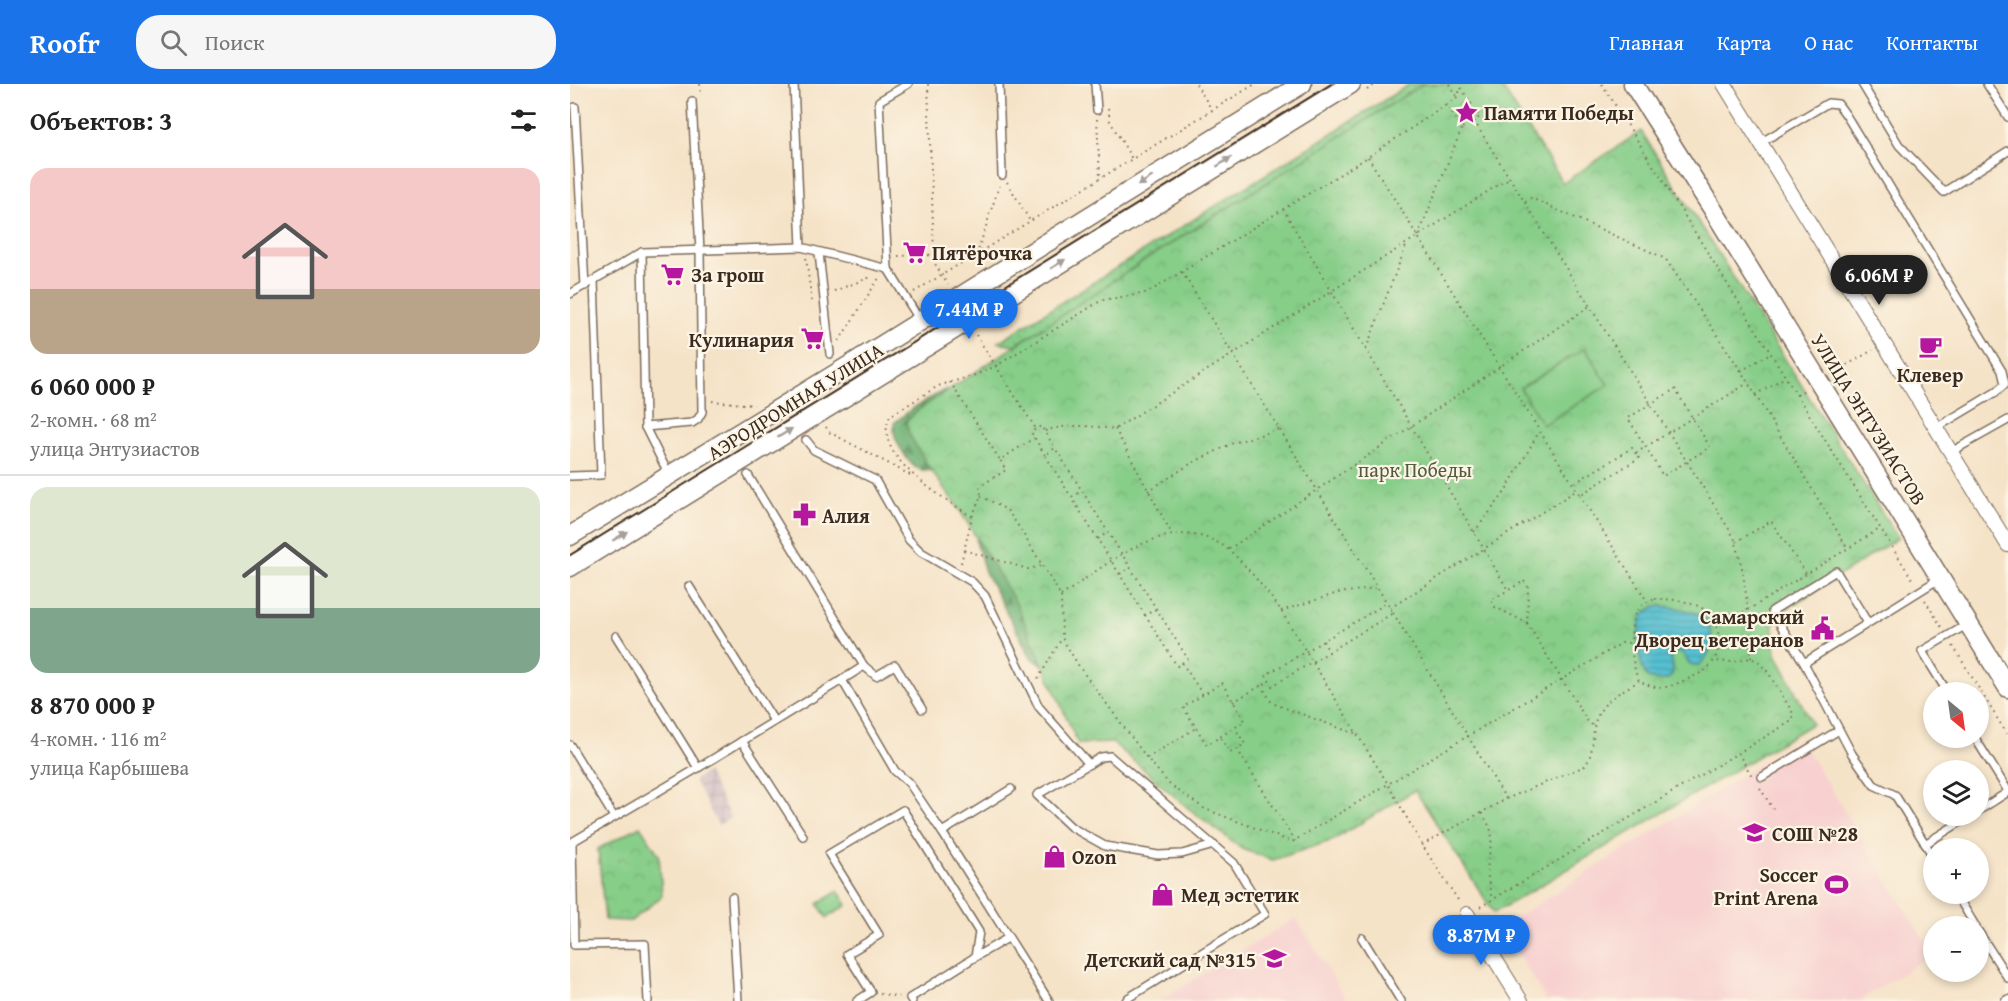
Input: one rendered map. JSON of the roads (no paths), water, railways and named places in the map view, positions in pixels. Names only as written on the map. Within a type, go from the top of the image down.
[{"type":"main road","name":"АЭРОДРОМНАЯ УЛИЦА","points":[[570,536],[1302,84]]},
{"type":"main road","name":"АЭРОДРОМНАЯ УЛИЦА","points":[[570,567],[746,471],[1351,84]]},
{"type":"main road","name":"УЛИЦА ЭНТУЗИАСТОВ","points":[[1633,84],[1969,623],[2000,667],[2008,688]]},
{"type":"street","points":[[1724,84],[2008,545]]},
{"type":"street","points":[[1467,914],[1521,1001]]},
{"type":"lane","points":[[795,84],[801,247]]},
{"type":"lane","points":[[908,84],[879,101],[888,269],[921,321]]},
{"type":"lane","points":[[999,84],[1002,175]]},
{"type":"lane","points":[[1095,84],[1097,110]]},
{"type":"lane","points":[[1862,84],[1899,145],[1944,192],[2008,151]]},
{"type":"lane","points":[[1987,84],[2008,117]]},
{"type":"lane","points":[[645,427],[692,423],[702,412],[700,251],[692,101]]},
{"type":"lane","points":[[1760,143],[1828,103],[1838,104],[1846,115],[2002,370],[2005,384],[1996,392],[1936,428]]},
{"type":"lane","points":[[575,107],[585,286]]},
{"type":"lane","points":[[570,294],[642,252],[801,247],[888,269]]},
{"type":"lane","points":[[642,252],[645,427],[669,475]]},
{"type":"lane","points":[[819,253],[830,354]]},
{"type":"lane","points":[[570,476],[601,475],[594,281]]},
{"type":"lane","points":[[1951,452],[2008,420]]},
{"type":"lane","points":[[806,440],[814,450],[875,480],[909,540],[921,552],[972,582],[985,596],[1040,707],[1089,764]]},
{"type":"lane","points":[[746,471],[864,666],[876,676],[895,665],[922,708]]},
{"type":"lane","points":[[1868,623],[1836,571],[1772,611],[1804,663],[1852,754],[1874,785],[1895,795],[1923,841]]},
{"type":"lane","points":[[1804,663],[1941,578]]},
{"type":"lane","points":[[690,586],[774,721]]},
{"type":"lane","points":[[1941,682],[1922,651],[1969,623]]},
{"type":"lane","points":[[616,636],[698,768]]},
{"type":"lane","points":[[648,1001],[645,944],[574,945],[572,842],[864,666]]},
{"type":"lane","points":[[842,680],[895,771],[909,783],[942,832],[1049,1001]]},
{"type":"lane","points":[[1762,777],[1839,729]]},
{"type":"lane","points":[[742,741],[803,836]]},
{"type":"lane","points":[[570,745],[615,817]]},
{"type":"lane","points":[[1981,748],[2008,792],[1989,804]]},
{"type":"lane","points":[[1126,1001],[1265,914],[1234,863],[1214,845],[1110,756],[1101,757],[1037,795],[1071,827],[1105,846],[1158,855],[1182,854],[1214,845]]},
{"type":"lane","points":[[942,832],[1011,789]]},
{"type":"lane","points":[[857,1001],[871,992],[847,954],[879,935],[829,854],[903,810],[979,932],[975,957]]},
{"type":"lane","points":[[1935,838],[1954,826]]},
{"type":"lane","points":[[732,897],[738,1001]]},
{"type":"lane","points":[[911,1000],[1008,938]]},
{"type":"lane","points":[[1362,938],[1401,1001]]},
{"type":"lane","points":[[1989,948],[2008,978]]},
{"type":"water","points":[[1657,606],[1695,613],[1707,623],[1712,638],[1709,652],[1699,665],[1690,663],[1682,653],[1673,654],[1671,658],[1672,675],[1665,680],[1648,678],[1640,656],[1639,627],[1646,612]]},
{"type":"tram line","points":[[570,555],[1331,84]]},
{"type":"place","name":"Памяти Победы","points":[[1466,112]]},
{"type":"place","name":"Пятёрочка","points":[[914,252]]},
{"type":"place","name":"За грош","points":[[673,274]]},
{"type":"place","name":"Кулинария","points":[[812,339]]},
{"type":"place","name":"Клевер","points":[[1930,346]]},
{"type":"place","name":"Алия","points":[[804,515]]},
{"type":"place","name":"Самарский Дворец ветеранов","points":[[1822,628]]},
{"type":"place","name":"СОШ №28","points":[[1754,833]]},
{"type":"place","name":"Ozon","points":[[1054,856]]},
{"type":"place","name":"Soccer Print Arena","points":[[1836,885]]},
{"type":"place","name":"Мед эстетик","points":[[1163,894]]},
{"type":"place","name":"Детский сад №315","points":[[1274,959]]},
{"type":"park label","name":"парк Победы","points":[[1415,469]]}]
